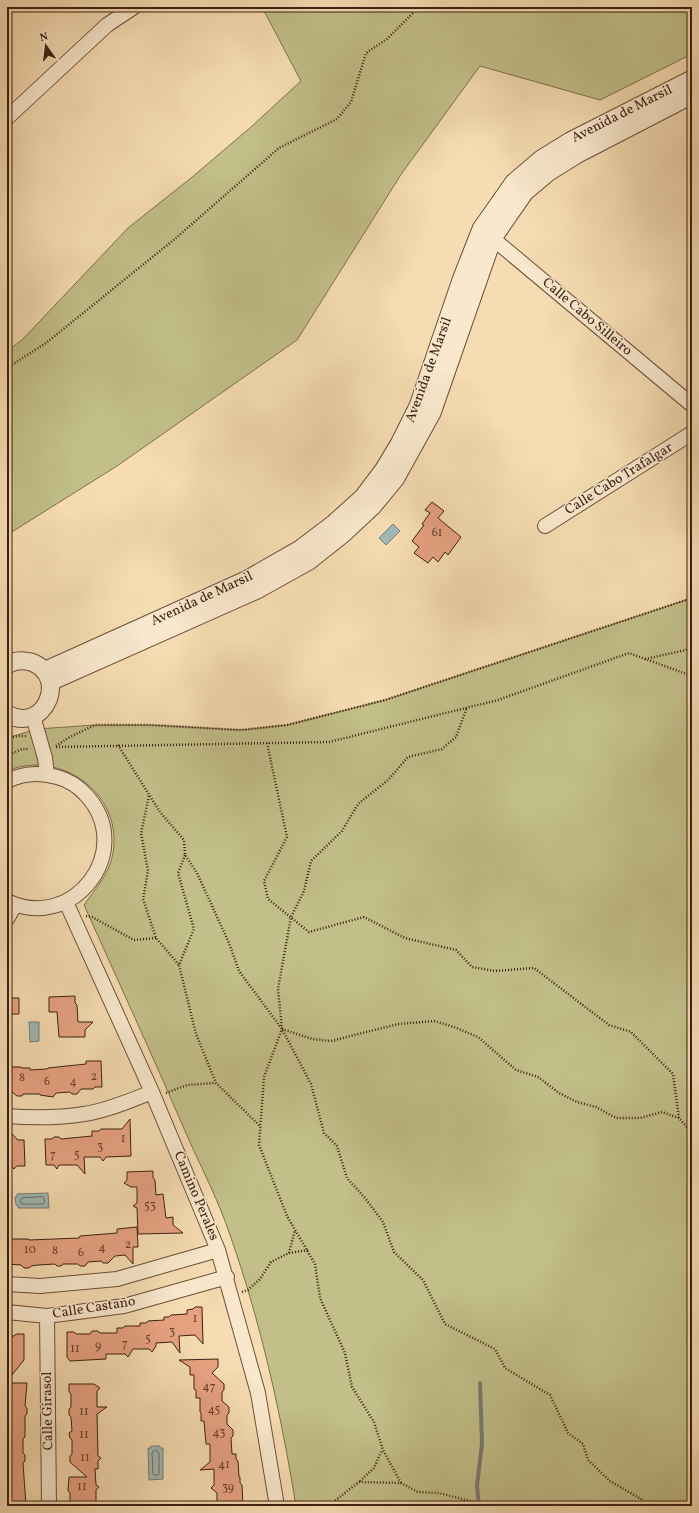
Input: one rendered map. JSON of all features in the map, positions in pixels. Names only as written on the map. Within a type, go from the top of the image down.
[{"type":"street","points":[[7,118],[107,25],[134,7]]},
{"type":"street","name":"Avenida de Marsil","points":[[47,676],[258,590],[309,561],[343,534],[373,506],[396,478],[432,413],[487,234],[514,182],[541,159],[570,141],[692,78]]},
{"type":"street","name":"Avenida de Marsil","points":[[487,234],[525,192],[548,172],[578,154],[692,95]]},
{"type":"street","name":"Calle Cabo Silleiro","points":[[487,234],[692,405]]},
{"type":"street","name":"Calle Cabo Trafalgar","points":[[546,526],[692,432]]},
{"type":"street","points":[[7,665],[18,661],[27,661],[35,664],[47,676],[50,695],[47,704],[41,711],[33,716],[23,719],[7,714]]},
{"type":"street","points":[[33,716],[39,747],[47,774]]},
{"type":"street","points":[[7,781],[15,777],[30,774],[47,774],[65,779],[82,790],[94,804],[102,821],[105,840],[102,859],[94,877],[82,891],[66,902],[49,907],[32,908],[11,903],[7,919]]},
{"type":"street","name":"Camino Perales","points":[[66,902],[153,1094],[218,1250],[227,1277],[258,1393],[277,1506]]},
{"type":"street","points":[[7,1116],[36,1118],[85,1114],[153,1094]]},
{"type":"street","name":"Calle Castaño","points":[[7,1284],[40,1286],[117,1279],[218,1250]]},
{"type":"street","name":"Calle Castaño","points":[[7,1312],[47,1316],[124,1306],[227,1277]]},
{"type":"street","name":"Calle Girasol","points":[[47,1316],[49,1506]]},
{"type":"path","points":[[7,368],[46,343],[176,238],[279,148],[337,118],[351,102],[366,53],[387,39],[419,7]]},
{"type":"path","points":[[692,598],[385,700],[287,726],[241,730],[151,725],[95,725],[68,738],[55,747],[329,742],[498,700],[629,653],[692,676]]},
{"type":"path","points":[[645,659],[686,650],[692,645]]},
{"type":"path","points":[[401,1483],[383,1450],[374,1422],[352,1387],[345,1353],[320,1298],[315,1264],[287,1216],[259,1145],[264,1077],[282,1029],[278,989],[291,917],[304,890],[311,861],[342,832],[358,804],[388,780],[408,757],[442,749],[456,737],[467,707]]},
{"type":"path","points":[[7,738],[18,736],[31,737],[39,747]]},
{"type":"path","points":[[267,743],[287,837],[264,882],[268,899],[309,932],[364,917],[405,938],[456,950],[472,967],[495,971],[534,968],[609,1025],[631,1032],[673,1074],[679,1118]]},
{"type":"path","points":[[118,745],[160,812],[184,840],[185,855],[178,873],[194,929],[179,965]]},
{"type":"path","points":[[7,756],[22,749],[39,747]]},
{"type":"path","points":[[150,795],[141,833],[148,871],[143,900],[156,938],[179,965],[196,1034],[216,1083],[261,1126]]},
{"type":"path","points":[[185,855],[197,873],[229,943],[239,971],[282,1029],[311,1084],[324,1133],[337,1146],[347,1178],[365,1198],[383,1222],[394,1252],[423,1280],[445,1324],[495,1348],[505,1368],[550,1395],[568,1433],[583,1444],[588,1460],[610,1481],[641,1499],[646,1506]]},
{"type":"path","points":[[85,916],[92,917],[134,940],[156,938]]},
{"type":"path","points":[[282,1029],[312,1039],[331,1041],[398,1024],[434,1021],[478,1037],[516,1070],[538,1077],[559,1094],[577,1102],[596,1107],[616,1118],[640,1118],[662,1112],[679,1118],[692,1133]]},
{"type":"path","points":[[153,1094],[187,1085],[216,1083]]},
{"type":"path","points":[[289,1253],[295,1230]]},
{"type":"path","points":[[232,1296],[248,1290],[260,1279],[271,1262],[289,1253],[308,1250]]},
{"type":"path","points":[[328,1506],[359,1482],[374,1468],[383,1450]]},
{"type":"path","points":[[359,1482],[401,1483],[418,1492],[439,1493],[489,1506]]},
{"type":"shaded area","points":[[262,7],[692,7],[692,54],[600,100],[480,66],[402,173],[297,340],[117,466],[7,535],[7,351],[22,340],[128,228],[191,178],[251,127],[301,81]]},
{"type":"shaded area","points":[[692,598],[692,1506],[296,1506],[284,1437],[261,1335],[226,1223],[84,905],[100,883],[111,861],[114,843],[112,823],[105,806],[94,791],[80,778],[63,770],[45,766],[26,766],[7,771],[7,738],[37,729],[95,725],[151,725],[241,730],[287,725],[385,700]]},
{"type":"water","points":[[393,524],[400,531],[386,545],[379,538]]},
{"type":"water","points":[[29,1022],[39,1022],[39,1041],[30,1042]]},
{"type":"water","points":[[48,1193],[49,1208],[18,1208],[18,1205],[16,1205],[15,1197],[17,1197],[17,1194]]},
{"type":"water","points":[[151,1446],[160,1446],[160,1448],[163,1448],[163,1479],[149,1480],[148,1448],[151,1448]]},
{"type":"building","points":[[432,502],[444,511],[438,518],[461,537],[448,555],[445,552],[438,562],[433,557],[428,563],[414,553],[419,547],[412,541],[424,525],[422,524],[430,513],[425,510]]},
{"type":"building","points":[[75,996],[78,1022],[93,1022],[85,1030],[85,1037],[59,1037],[57,1012],[49,1012],[49,997]]},
{"type":"building","points":[[7,998],[19,998],[19,1014],[7,1014]]},
{"type":"building","points":[[86,1061],[101,1061],[102,1087],[81,1089],[77,1094],[72,1094],[70,1092],[56,1093],[53,1097],[40,1094],[23,1094],[22,1096],[17,1096],[12,1092],[7,1092],[7,1067],[30,1068],[30,1070],[47,1069],[86,1064]]},
{"type":"building","points":[[130,1119],[131,1156],[106,1157],[103,1161],[100,1157],[84,1157],[85,1174],[77,1165],[59,1165],[57,1169],[54,1165],[46,1165],[45,1139],[52,1139],[54,1137],[59,1137],[61,1139],[92,1136],[92,1131],[99,1131],[101,1129],[122,1129]]},
{"type":"building","points":[[9,1131],[18,1140],[24,1140],[25,1166],[17,1166],[14,1169],[9,1163]]},
{"type":"building","points":[[153,1171],[156,1195],[163,1194],[166,1218],[173,1217],[173,1225],[183,1233],[138,1234],[137,1208],[133,1206],[137,1203],[137,1187],[131,1187],[124,1183],[127,1180],[127,1172]]},
{"type":"building","points":[[137,1227],[138,1247],[133,1247],[133,1264],[125,1255],[115,1256],[108,1263],[103,1263],[101,1261],[88,1262],[85,1266],[80,1266],[78,1264],[63,1264],[61,1266],[57,1266],[55,1264],[24,1268],[21,1265],[7,1264],[7,1239],[29,1240],[79,1238],[80,1236],[117,1233],[117,1229]]},
{"type":"building","points":[[195,1307],[202,1307],[203,1344],[195,1335],[179,1336],[180,1353],[172,1342],[156,1343],[156,1346],[152,1352],[149,1349],[133,1349],[128,1357],[125,1354],[106,1354],[106,1359],[70,1361],[67,1357],[67,1332],[74,1332],[76,1334],[90,1334],[92,1331],[98,1331],[100,1333],[117,1333],[117,1328],[123,1328],[125,1326],[140,1326],[140,1323],[164,1320],[164,1317],[169,1317],[171,1315],[187,1314],[187,1310]]},
{"type":"building","points":[[16,1334],[24,1334],[24,1360],[12,1375],[11,1362],[9,1362],[8,1336],[14,1336]]},
{"type":"building","points":[[218,1359],[218,1367],[212,1373],[224,1384],[222,1401],[229,1407],[227,1424],[233,1430],[233,1436],[231,1438],[232,1454],[236,1454],[236,1459],[238,1461],[240,1483],[242,1485],[243,1506],[217,1506],[217,1493],[211,1488],[214,1485],[214,1469],[200,1470],[210,1462],[210,1444],[206,1444],[204,1421],[201,1421],[200,1398],[196,1398],[196,1390],[194,1389],[194,1375],[190,1375],[190,1367],[179,1360]]},
{"type":"building","points":[[7,1383],[27,1383],[25,1406],[27,1408],[27,1414],[25,1416],[25,1437],[23,1439],[23,1453],[25,1455],[25,1461],[23,1463],[26,1506],[7,1506]]},
{"type":"building","points":[[69,1384],[94,1384],[100,1388],[97,1391],[97,1407],[107,1407],[97,1414],[98,1456],[101,1458],[98,1461],[98,1469],[95,1469],[96,1485],[99,1487],[96,1490],[96,1506],[70,1506],[70,1493],[68,1491],[69,1477],[87,1477],[70,1462],[70,1456],[72,1454],[72,1440],[69,1433],[72,1431],[71,1417],[69,1415],[69,1409],[71,1407],[71,1394],[69,1392]]},
{"type":"waterway","points":[[479,1506],[477,1486],[482,1444],[480,1383]]}]
